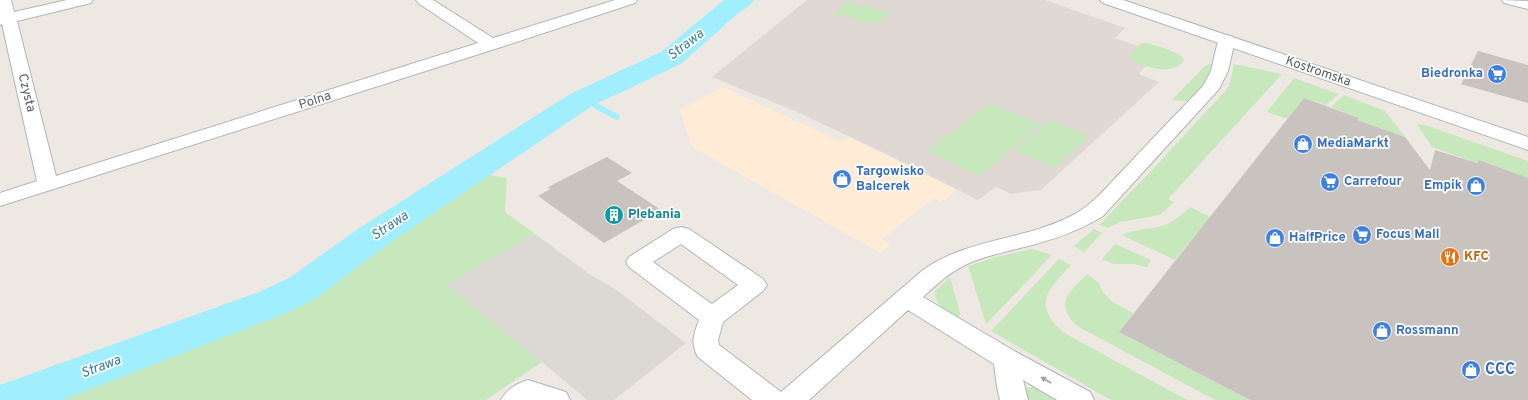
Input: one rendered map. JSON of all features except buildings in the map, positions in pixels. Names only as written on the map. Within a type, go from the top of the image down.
[{"type":"street","name":"Czysta","points":[[4,0],[4,19],[48,185]]},
{"type":"street","points":[[4,19],[86,0]]},
{"type":"street","points":[[423,0],[492,44]]},
{"type":"street","name":"Polna","points":[[0,200],[630,0]]},
{"type":"street","name":"Kostromska","points":[[1108,0],[1528,144]]},
{"type":"street","points":[[1509,0],[1528,5]]},
{"type":"street","points":[[791,400],[931,276],[949,263],[978,252],[1043,236],[1069,227],[1084,219],[1094,211],[1210,89],[1217,76],[1222,60],[1224,46],[1227,40]]},
{"type":"street","points":[[906,298],[1007,359],[1080,400]]},
{"type":"street","points":[[712,317],[705,340],[707,350],[772,400]]},
{"type":"street","points":[[1007,359],[1010,387],[1014,400]]},
{"type":"street","points":[[515,400],[528,391],[556,400]]},
{"type":"shaded area","points":[[807,0],[1045,0],[1125,28],[1115,38],[1141,47],[1149,65],[1139,74],[1159,82],[1041,190],[1011,194],[996,187],[978,200],[797,112],[712,77]]},
{"type":"shaded area","name":"Targowisko Balcerek","points":[[723,87],[841,142],[849,137],[957,190],[941,202],[933,198],[882,239],[890,245],[881,253],[694,148],[691,144],[680,110]]},
{"type":"shaded area","points":[[535,234],[588,273],[615,289],[686,343],[614,400],[587,400],[446,285]]},
{"type":"green space","points":[[847,2],[890,12],[877,24],[833,14]]},
{"type":"green space","points":[[1146,43],[1178,54],[1184,60],[1173,68],[1158,69],[1143,65],[1130,59],[1131,54],[1140,44]]},
{"type":"green space","points":[[1212,63],[1207,79],[1188,101],[1172,100],[1205,66]]},
{"type":"green space","points":[[1234,64],[1282,74],[1168,199],[1174,202],[1160,215],[1120,222],[1107,228],[1099,225],[1226,90],[1229,86]]},
{"type":"green space","points":[[1294,78],[1339,94],[1326,105],[1304,98],[1287,119],[1267,112]]},
{"type":"green space","points":[[1344,95],[1385,111],[1405,137],[1357,120],[1359,118],[1331,107]]},
{"type":"green space","points":[[990,103],[1041,124],[980,176],[927,151]]},
{"type":"green space","points":[[1051,120],[1090,136],[1054,168],[1014,150]]},
{"type":"green space","points":[[1417,124],[1425,125],[1528,161],[1528,178],[1479,160],[1477,163],[1432,147]]},
{"type":"green space","points":[[477,173],[507,178],[505,212],[535,234],[446,285],[542,362],[486,400],[38,400],[256,315],[304,292],[383,235]]},
{"type":"green space","points":[[1190,207],[1210,217],[1175,260],[1122,235],[1165,225],[1177,218]]},
{"type":"green space","points":[[1094,229],[1102,233],[1084,252],[1074,246]]},
{"type":"green space","points":[[1115,244],[1151,260],[1147,267],[1134,264],[1114,264],[1102,259]]},
{"type":"green space","points":[[1032,249],[1052,255],[986,324],[968,266],[996,257]]},
{"type":"green space","points":[[1059,259],[1071,265],[1055,283],[1046,298],[1046,306],[1049,315],[1055,324],[1066,334],[1187,400],[1111,400],[991,331]]},
{"type":"green space","points":[[1087,274],[1098,282],[1103,292],[1111,301],[1133,313],[1119,332],[1250,400],[1215,400],[1077,326],[1070,318],[1065,304],[1070,292]]},
{"type":"green space","points":[[950,277],[960,313],[959,318],[942,308],[937,301],[935,291]]},
{"type":"green space","points":[[1038,387],[1064,400],[1021,400],[1025,388]]},
{"type":"waterway","name":"Strawa","points":[[12,400],[274,302],[303,288],[371,238],[581,100],[671,58],[728,9],[741,0]]},
{"type":"waterway","points":[[583,99],[598,107]]},
{"type":"waterway","points":[[596,106],[617,117]]},
{"type":"place","name":"Biedronka","points":[[1497,74]]},
{"type":"place","name":"MediaMarkt","points":[[1303,144]]},
{"type":"place","name":"Targowisko Balcerek","points":[[842,179]]},
{"type":"place","name":"Carrefour","points":[[1330,182]]},
{"type":"place","name":"Empik","points":[[1476,186]]},
{"type":"place","name":"Plebania","points":[[614,215]]},
{"type":"place","name":"Focus Mall","points":[[1362,235]]},
{"type":"place","name":"HalfPrice","points":[[1275,238]]},
{"type":"place","name":"KFC","points":[[1450,257]]},
{"type":"place","name":"Rossmann","points":[[1382,331]]},
{"type":"place","name":"CCC","points":[[1471,370]]}]
